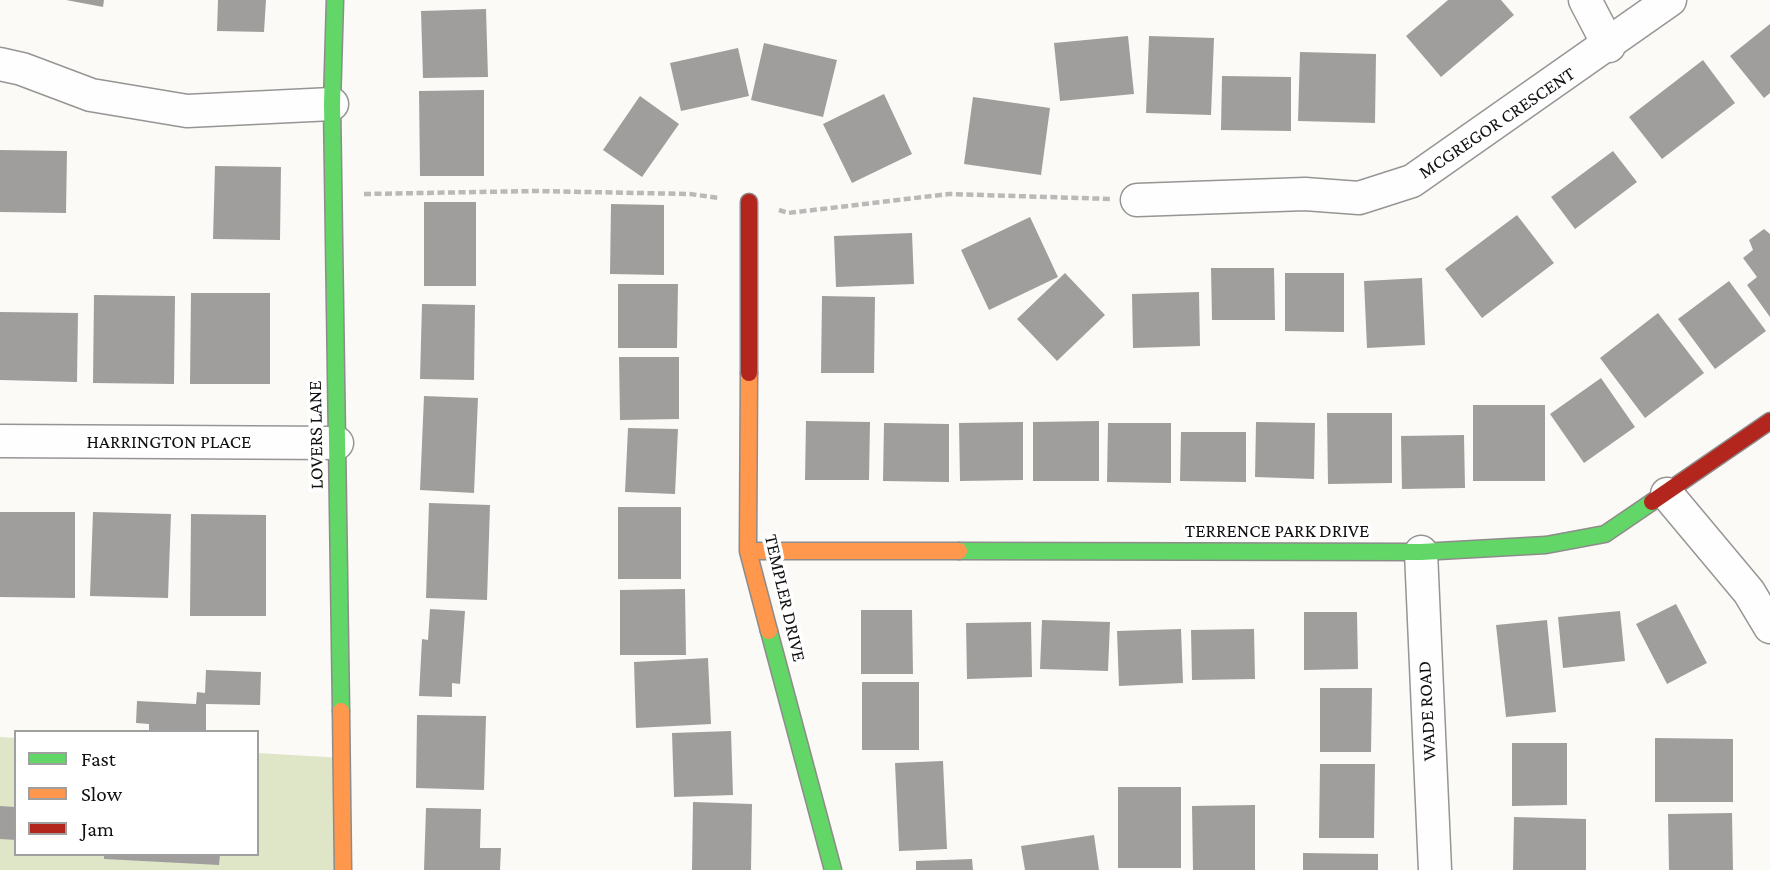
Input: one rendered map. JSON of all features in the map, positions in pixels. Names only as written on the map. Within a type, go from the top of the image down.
[{"type":"street","name":"LOVERS LANE","points":[[335,0],[332,104],[344,870]]},
{"type":"street","points":[[1585,0],[1609,46]]},
{"type":"street","name":"MCGREGOR CRESCENT","points":[[1137,200],[1305,194],[1359,198],[1412,181],[1609,46],[1670,0]]},
{"type":"street","points":[[0,64],[22,69],[91,95],[187,111],[332,104]]},
{"type":"street","name":"TEMPLER DRIVE","points":[[750,202],[748,551],[833,870]]},
{"type":"street","name":"TERRENCE PARK DRIVE","points":[[748,551],[1421,552],[1546,545],[1605,534],[1770,421]]},
{"type":"street","name":"HARRINGTON PLACE","points":[[0,441],[337,443]]},
{"type":"street","points":[[1667,494],[1749,592],[1770,627]]},
{"type":"street","name":"WADE ROAD","points":[[1421,552],[1435,870]]},
{"type":"path","points":[[335,194],[536,191],[690,194],[750,202],[788,213],[949,194],[1137,200]]},
{"type":"green space","points":[[0,737],[14,738],[14,856],[259,856],[259,753],[344,758],[341,870],[0,870]]},
{"type":"building","points":[[66,0],[104,0],[103,7]]},
{"type":"building","points":[[218,0],[266,0],[264,32],[217,31]]},
{"type":"building","points":[[1448,0],[1501,0],[1514,15],[1441,77],[1406,36]]},
{"type":"building","points":[[486,9],[488,77],[423,78],[421,11]]},
{"type":"building","points":[[1770,24],[1770,93],[1764,98],[1730,56]]},
{"type":"building","points":[[1128,36],[1134,94],[1060,101],[1054,43]]},
{"type":"building","points":[[1149,36],[1214,38],[1211,115],[1146,113]]},
{"type":"building","points":[[764,43],[837,60],[823,117],[751,100]]},
{"type":"building","points":[[738,48],[749,96],[681,111],[670,63]]},
{"type":"building","points":[[1300,52],[1376,54],[1375,123],[1298,121]]},
{"type":"building","points":[[1703,60],[1735,103],[1662,159],[1629,117]]},
{"type":"building","points":[[1222,76],[1291,77],[1291,131],[1221,130]]},
{"type":"building","points":[[484,90],[484,176],[420,176],[419,91]]},
{"type":"building","points":[[884,94],[912,154],[852,183],[823,124]]},
{"type":"building","points":[[640,96],[679,124],[642,177],[603,150]]},
{"type":"building","points":[[973,97],[1050,108],[1041,175],[964,164]]},
{"type":"building","points":[[0,150],[67,151],[66,213],[0,212]]},
{"type":"building","points":[[1613,151],[1637,182],[1575,229],[1551,197]]},
{"type":"building","points":[[215,166],[281,167],[280,240],[213,239]]},
{"type":"building","points":[[424,202],[476,202],[476,286],[424,286]]},
{"type":"building","points":[[611,204],[664,205],[664,275],[610,274]]},
{"type":"building","points":[[1517,215],[1554,263],[1482,318],[1445,269]]},
{"type":"building","points":[[1030,217],[1058,277],[989,310],[961,250]]},
{"type":"building","points":[[1764,229],[1770,234],[1770,317],[1747,285],[1757,277],[1743,258],[1753,250],[1749,240]]},
{"type":"building","points":[[912,233],[914,284],[836,287],[834,236]]},
{"type":"building","points":[[1211,268],[1274,268],[1275,320],[1212,320]]},
{"type":"building","points":[[1065,273],[1105,315],[1057,361],[1017,319]]},
{"type":"building","points":[[1285,273],[1344,273],[1344,332],[1285,331]]},
{"type":"building","points":[[1422,278],[1425,345],[1367,348],[1364,281]]},
{"type":"building","points":[[1729,281],[1766,331],[1715,369],[1678,319]]},
{"type":"building","points":[[618,284],[678,284],[677,348],[618,348]]},
{"type":"building","points":[[1199,292],[1200,346],[1133,348],[1132,294]]},
{"type":"building","points":[[191,293],[270,293],[270,384],[190,384]]},
{"type":"building","points":[[94,295],[175,296],[174,384],[93,383]]},
{"type":"building","points":[[822,296],[875,297],[874,373],[821,373]]},
{"type":"building","points":[[422,304],[475,305],[474,380],[420,379]]},
{"type":"building","points":[[0,312],[78,313],[77,382],[0,380]]},
{"type":"building","points":[[1658,313],[1704,373],[1645,418],[1600,358]]},
{"type":"building","points":[[619,357],[679,357],[679,419],[620,420]]},
{"type":"building","points":[[1601,378],[1635,427],[1584,463],[1550,414]]},
{"type":"building","points":[[424,396],[478,398],[474,493],[420,490]]},
{"type":"building","points":[[1473,405],[1545,405],[1545,481],[1473,481]]},
{"type":"building","points":[[1327,413],[1392,413],[1392,483],[1328,484]]},
{"type":"building","points":[[806,421],[870,422],[869,480],[805,480]]},
{"type":"building","points":[[1099,421],[1099,481],[1033,481],[1033,422]]},
{"type":"building","points":[[1023,422],[1023,480],[960,481],[959,423]]},
{"type":"building","points":[[1256,422],[1315,423],[1314,479],[1255,477]]},
{"type":"building","points":[[884,423],[949,424],[949,482],[883,481]]},
{"type":"building","points":[[1108,423],[1171,423],[1171,483],[1107,482]]},
{"type":"building","points":[[628,428],[678,429],[675,494],[625,492]]},
{"type":"building","points":[[1181,432],[1246,432],[1246,482],[1180,481]]},
{"type":"building","points":[[1464,435],[1465,488],[1402,489],[1401,436]]},
{"type":"building","points":[[429,503],[490,505],[487,600],[426,598]]},
{"type":"building","points":[[618,507],[681,507],[681,579],[618,579]]},
{"type":"building","points":[[0,512],[75,512],[75,598],[0,597]]},
{"type":"building","points":[[93,512],[171,514],[168,598],[90,596]]},
{"type":"building","points":[[191,514],[266,515],[266,616],[190,616]]},
{"type":"building","points":[[685,589],[686,655],[620,655],[620,590]]},
{"type":"building","points":[[1676,604],[1707,663],[1667,684],[1636,624]]},
{"type":"building","points":[[430,609],[465,611],[460,684],[452,683],[452,697],[419,696],[422,639],[428,640]]},
{"type":"building","points":[[861,610],[912,610],[913,674],[861,674]]},
{"type":"building","points":[[1620,611],[1625,661],[1563,668],[1558,617]]},
{"type":"building","points":[[1304,612],[1357,612],[1358,669],[1304,670]]},
{"type":"building","points":[[1042,620],[1110,622],[1108,671],[1040,669]]},
{"type":"building","points":[[1547,620],[1556,712],[1506,717],[1496,625]]},
{"type":"building","points":[[1031,622],[1032,677],[967,679],[966,623]]},
{"type":"building","points":[[1181,629],[1183,683],[1119,686],[1117,631]]},
{"type":"building","points":[[1254,629],[1255,679],[1192,680],[1191,630]]},
{"type":"building","points":[[708,658],[711,724],[636,728],[634,662]]},
{"type":"building","points":[[206,670],[261,672],[260,705],[206,704],[206,730],[149,730],[149,724],[136,723],[137,701],[196,704],[197,692],[205,693]]},
{"type":"building","points":[[862,682],[919,682],[919,750],[862,750]]},
{"type":"building","points":[[1320,688],[1372,688],[1371,752],[1320,752]]},
{"type":"building","points":[[417,715],[486,716],[484,790],[416,788]]},
{"type":"building","points":[[731,731],[733,795],[674,797],[672,733]]},
{"type":"building","points":[[1655,738],[1733,739],[1733,802],[1655,802]]},
{"type":"building","points":[[1512,743],[1567,743],[1567,805],[1512,806]]},
{"type":"building","points":[[943,761],[947,849],[899,851],[895,763]]},
{"type":"building","points":[[1320,764],[1375,764],[1374,838],[1319,838]]},
{"type":"building","points":[[1118,787],[1181,787],[1181,868],[1118,868]]},
{"type":"building","points":[[693,802],[752,804],[751,870],[692,870]]},
{"type":"building","points":[[1255,805],[1255,870],[1193,870],[1192,806]]},
{"type":"building","points":[[0,806],[14,807],[14,840],[0,839]]},
{"type":"building","points":[[426,808],[481,809],[480,848],[501,848],[500,870],[424,870]]},
{"type":"building","points":[[1732,813],[1733,870],[1669,870],[1668,814]]},
{"type":"building","points":[[1514,817],[1586,819],[1586,870],[1513,870]]},
{"type":"building","points":[[1094,835],[1099,870],[1025,870],[1021,846]]},
{"type":"building","points":[[1303,853],[1378,854],[1378,870],[1303,870]]},
{"type":"building","points":[[104,856],[220,856],[219,865],[104,859]]},
{"type":"building","points":[[972,859],[973,870],[916,870],[916,861]]},
{"type":"traffic: fast","points":[[335,0],[332,104],[341,711]]},
{"type":"traffic: fast","points":[[959,551],[1421,552],[1546,545],[1605,534],[1652,502]]},
{"type":"traffic: fast","points":[[769,631],[833,870]]},
{"type":"traffic: slow","points":[[749,373],[748,551],[769,631]]},
{"type":"traffic: slow","points":[[748,551],[959,551]]},
{"type":"traffic: slow","points":[[341,711],[343,870]]},
{"type":"traffic: jam","points":[[749,202],[749,373]]},
{"type":"traffic: jam","points":[[1652,502],[1770,421]]}]
